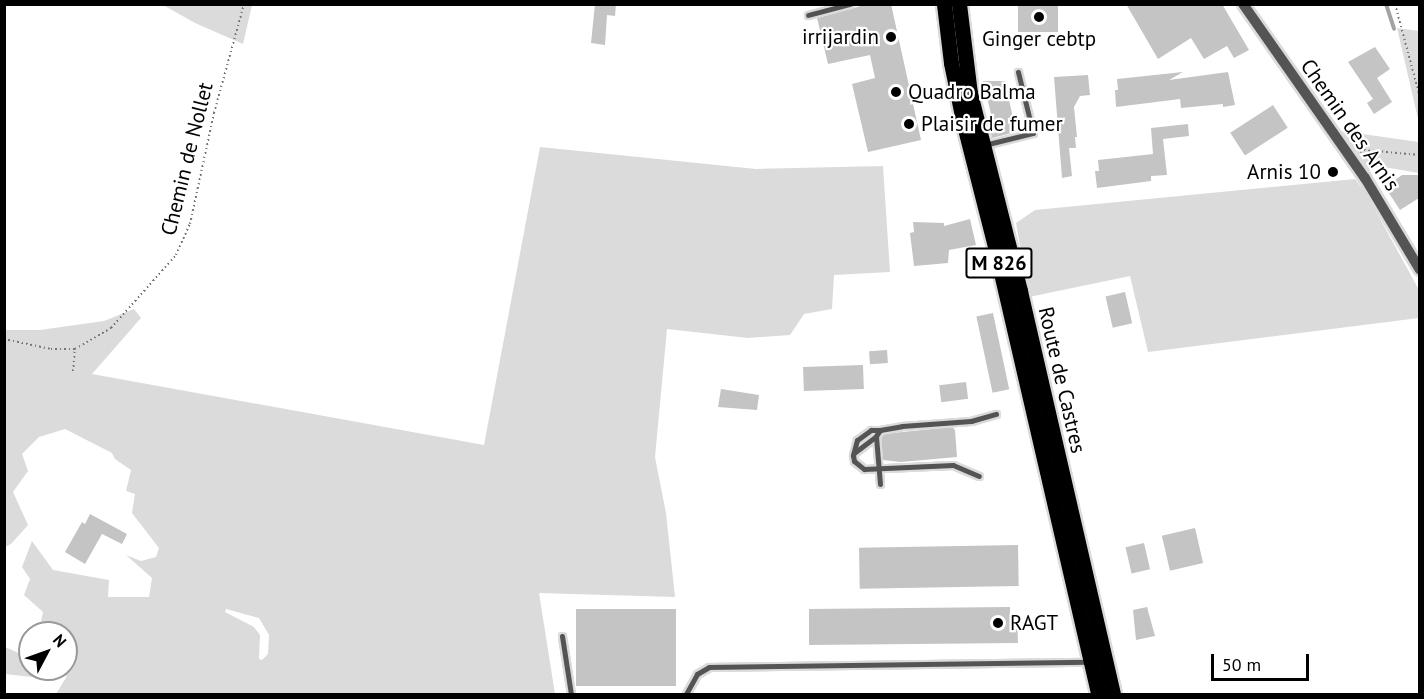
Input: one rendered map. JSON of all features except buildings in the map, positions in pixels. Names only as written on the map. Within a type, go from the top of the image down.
[{"type":"main road","name":"Route de Castres","points":[[944,4],[951,63],[964,125],[996,251],[1098,694]]},
{"type":"main road","name":"Route de Castres","points":[[959,4],[965,65],[983,146],[1008,242],[1113,694]]},
{"type":"street","name":"Chemin des Arnis","points":[[1244,4],[1382,203],[1419,270]]},
{"type":"lane","points":[[808,15],[850,4]]},
{"type":"lane","points":[[952,4],[960,76],[976,149],[1052,462],[1068,498]]},
{"type":"lane","points":[[983,146],[1033,133],[1018,72]]},
{"type":"lane","points":[[979,476],[953,465],[864,469],[854,461],[852,454],[857,440],[864,433],[878,433],[902,426],[971,421],[996,414]]},
{"type":"lane","points":[[852,454],[874,441],[878,433]]},
{"type":"lane","points":[[878,433],[880,484]]},
{"type":"lane","points":[[1058,520],[1069,543],[1106,694]]},
{"type":"lane","points":[[562,636],[571,694]]},
{"type":"lane","points":[[686,694],[698,674],[709,667],[1085,662]]},
{"type":"path","name":"Chemin de Nollet","points":[[75,350],[111,328],[159,275],[184,242],[214,113],[244,4]]},
{"type":"path","points":[[1395,4],[1419,97]]},
{"type":"path","points":[[1352,160],[1364,150],[1419,155]]},
{"type":"path","points":[[4,339],[51,349],[75,350],[73,371]]},
{"type":"shaded area","points":[[163,5],[252,5],[243,44],[195,23]]},
{"type":"shaded area","points":[[1397,28],[1419,31],[1419,123]]},
{"type":"shaded area","points":[[1341,131],[1419,142],[1419,173],[1378,166],[1369,171]]},
{"type":"shaded area","points":[[540,147],[756,169],[883,166],[890,272],[834,275],[832,309],[804,314],[790,335],[748,338],[667,329],[655,457],[666,513],[675,597],[539,593],[555,694],[56,694],[64,681],[78,681],[78,621],[41,621],[43,612],[24,595],[30,579],[22,567],[32,541],[53,570],[109,580],[108,597],[149,597],[152,578],[126,555],[141,561],[156,557],[159,548],[132,513],[135,494],[126,491],[131,470],[115,459],[112,453],[65,429],[39,437],[22,454],[28,471],[13,492],[28,525],[11,544],[5,547],[5,330],[40,330],[104,321],[134,309],[141,318],[92,374],[484,445]],"holes":[[[226,609],[259,618],[269,635],[268,654],[262,660],[259,659],[260,635],[254,627],[225,612]]]},
{"type":"shaded area","points":[[1355,179],[1366,193],[1419,290],[1419,318],[1148,352],[1130,276],[1029,297],[1016,223],[1035,210]]},
{"type":"shaded area","points":[[5,647],[18,653],[18,675],[5,674]]},
{"type":"waterway","points":[[1386,4],[1394,29]]},
{"type":"place","name":"Ginger cebtp","points":[[1039,17]]},
{"type":"place","name":"irrijardin","points":[[891,37]]},
{"type":"place","name":"Quadro Balma","points":[[896,92]]},
{"type":"place","name":"Plaisir de fumer","points":[[909,124]]},
{"type":"place","name":"Arnis 10","points":[[1333,172]]},
{"type":"place","name":"RAGT","points":[[998,623]]}]
